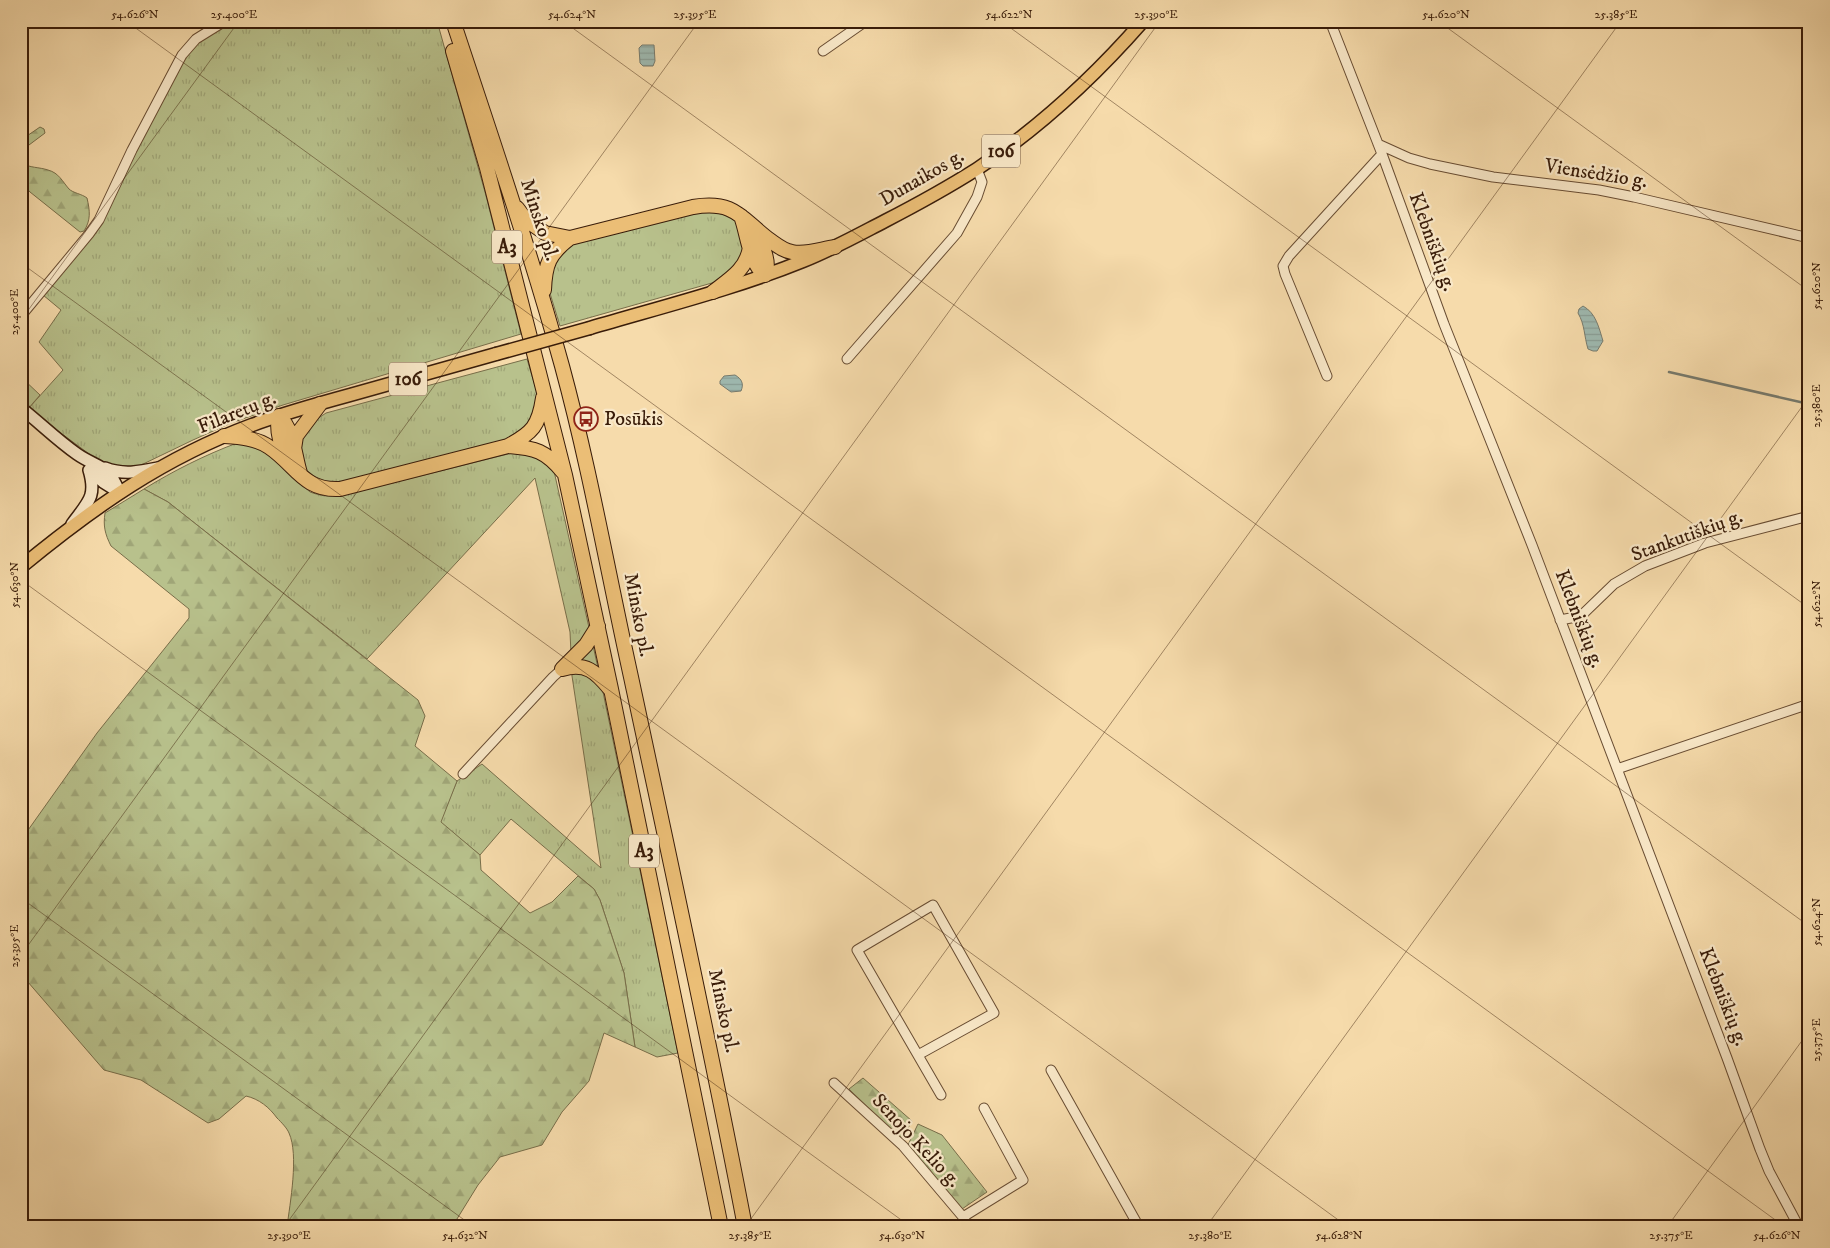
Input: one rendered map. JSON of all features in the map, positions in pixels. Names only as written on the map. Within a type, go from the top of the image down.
[{"type":"highway","name":"Minsko pl.","points":[[444,21],[487,168],[565,475],[598,626],[721,1227]]},
{"type":"highway","name":"Minsko pl.","points":[[452,21],[544,300],[575,415],[711,1049],[745,1227]]},
{"type":"highway","points":[[513,204],[535,228],[545,234],[570,238],[705,205],[722,206],[745,219],[780,247],[790,252],[800,253],[835,247]]},
{"type":"highway","points":[[745,219],[750,246],[757,266],[766,275]]},
{"type":"highway","points":[[745,219],[766,258],[768,265],[766,275]]},
{"type":"highway","points":[[544,300],[547,264],[555,250],[570,238]]},
{"type":"highway","points":[[713,292],[744,265],[750,246]]},
{"type":"highway","points":[[224,436],[240,437],[262,443],[290,464],[314,486],[340,489],[508,446],[526,436],[536,425],[540,418],[544,391]]},
{"type":"highway","points":[[294,450],[296,436],[320,404]]},
{"type":"highway","points":[[279,416],[285,422],[301,476]]},
{"type":"highway","points":[[279,416],[278,434],[280,444],[290,464]]},
{"type":"highway","points":[[508,446],[531,448],[540,451],[548,456],[565,475]]},
{"type":"highway","points":[[562,669],[586,645],[598,626]]},
{"type":"highway","points":[[562,669],[579,666],[594,671],[611,690]]},
{"type":"main road","name":"Dunaikos g.","points":[[766,275],[835,247],[914,206],[977,169],[1036,125],[1068,98],[1095,73],[1143,21]]},
{"type":"main road","name":"106","points":[[713,292],[766,275]]},
{"type":"main road","name":"Filaretų g.","points":[[21,567],[70,526],[119,492],[160,468],[224,436],[279,416],[713,292]]},
{"type":"main road","points":[[21,408],[78,455],[103,482],[119,492]]},
{"type":"main road","points":[[78,455],[118,472],[135,473],[160,468]]},
{"type":"main road","points":[[102,466],[113,477],[119,492]]},
{"type":"main road","points":[[70,526],[87,504],[93,492],[94,486],[90,470]]},
{"type":"street","points":[[21,316],[99,220],[132,150],[182,55],[196,39],[225,21]]},
{"type":"street","points":[[823,51],[866,21]]},
{"type":"street","name":"Klebniškių g.","points":[[1330,21],[1382,154],[1444,324],[1529,536],[1760,1149],[1769,1171],[1799,1227]]},
{"type":"street","name":"Viensėdžio g.","points":[[1378,144],[1409,158],[1430,164],[1493,177],[1599,190],[1809,238]]},
{"type":"street","points":[[1327,376],[1283,266],[1382,154]]},
{"type":"street","points":[[846,359],[957,233],[978,197],[982,182],[977,169]]},
{"type":"street","name":"Stankutiškių g.","points":[[1560,620],[1576,618],[1584,613],[1614,584],[1646,566],[1705,543],[1809,516]]},
{"type":"street","points":[[464,774],[562,669]]},
{"type":"street","points":[[1617,769],[1809,704]]},
{"type":"street","points":[[918,1055],[994,1013],[933,905],[856,950],[941,1095]]},
{"type":"street","points":[[1051,1070],[1139,1227]]},
{"type":"street","name":"Senojo Kelio g.","points":[[834,1083],[903,1146],[963,1217],[969,1227]]},
{"type":"street","points":[[963,1217],[1022,1180],[984,1108]]},
{"type":"green space","points":[[229,21],[437,21],[485,192],[521,334],[283,405],[231,423],[139,466],[126,469],[105,463],[92,456],[28,409],[63,370],[39,342],[61,310],[43,295],[89,239],[176,69],[193,45]]},
{"type":"green space","points":[[40,127],[44,129],[45,133],[21,151],[21,140]]},
{"type":"green space","points":[[21,163],[52,171],[58,175],[69,189],[87,198],[89,215],[84,231],[80,232],[30,192],[21,182]]},
{"type":"green space","points":[[707,212],[732,217],[742,228],[743,261],[719,281],[560,326],[549,290],[551,263],[573,244],[694,213]]},
{"type":"green space","points":[[527,359],[538,396],[535,417],[512,440],[354,480],[326,482],[315,478],[302,468],[298,443],[317,419],[326,413]]},
{"type":"green space","points":[[21,377],[40,395],[21,417]]},
{"type":"green space","points":[[237,443],[261,448],[310,492],[329,496],[340,496],[516,452],[535,453],[554,471],[598,668],[678,1053],[657,1057],[635,1047],[624,973],[600,900],[594,889],[511,819],[480,855],[440,822],[457,781],[482,764],[601,868],[572,676],[570,632],[535,478],[367,659],[168,502],[144,489],[189,464]]},
{"type":"green space","points":[[144,489],[168,502],[418,700],[425,716],[415,746],[457,781],[441,822],[480,855],[481,870],[530,913],[552,902],[578,876],[594,889],[600,900],[624,973],[635,1047],[604,1033],[589,1081],[562,1112],[542,1145],[500,1157],[478,1185],[452,1227],[287,1227],[294,1166],[292,1142],[287,1129],[267,1107],[259,1101],[246,1096],[219,1119],[208,1123],[141,1080],[104,1070],[21,974],[21,840],[97,733],[189,618],[189,609],[111,546],[107,538],[104,526],[105,513]]},
{"type":"green space","points":[[863,1078],[912,1121],[901,1140],[849,1089]]},
{"type":"green space","points":[[918,1124],[942,1135],[987,1192],[962,1209],[907,1147]]},
{"type":"water","points":[[642,45],[654,45],[655,61],[653,66],[643,66],[640,63],[639,48]]},
{"type":"water","points":[[1583,306],[1594,317],[1600,331],[1603,341],[1597,351],[1588,349],[1578,313],[1579,309]]},
{"type":"water","points":[[735,375],[742,382],[741,391],[731,392],[720,384],[724,376]]},
{"type":"waterway","points":[[1669,372],[1809,404]]},
{"type":"waterway","points":[[21,1219],[44,1227]]},
{"type":"place","name":"Posūkis","points":[[586,419]]}]
